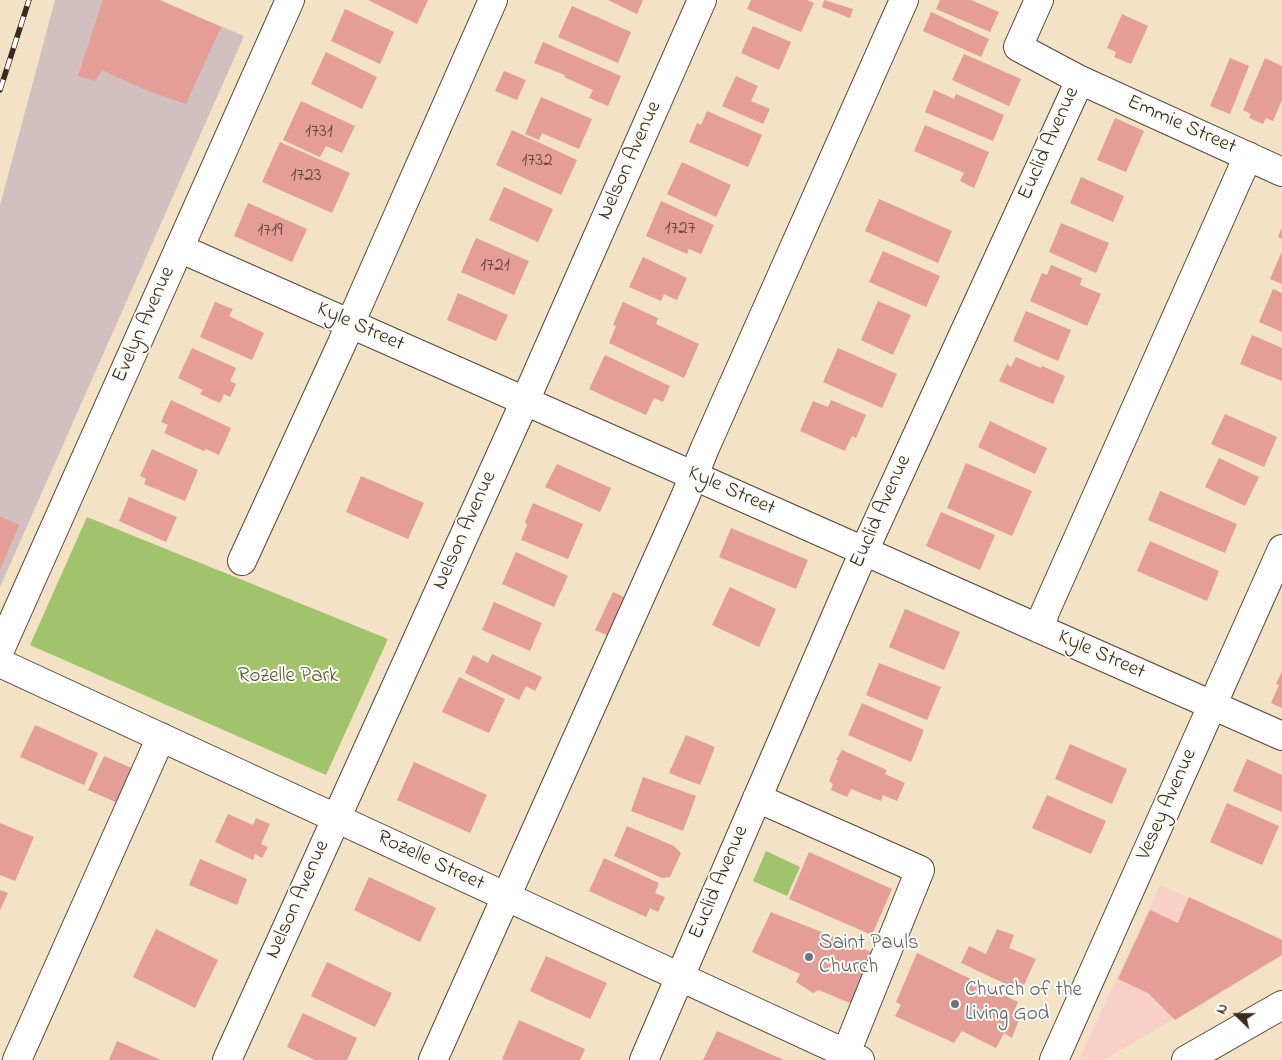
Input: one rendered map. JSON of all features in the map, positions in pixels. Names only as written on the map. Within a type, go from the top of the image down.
[{"type":"street","name":"Evelyn Avenue","points":[[0,650],[290,0]]},
{"type":"street","points":[[242,561],[342,343],[493,0]]},
{"type":"street","name":"Nelson Avenue","points":[[227,1060],[525,401],[702,0]]},
{"type":"street","points":[[433,1060],[904,0]]},
{"type":"street","name":"Euclid Avenue","points":[[644,1060],[864,551],[1080,80],[1018,47],[1039,0]]},
{"type":"street","name":"Emmie Street","points":[[1080,80],[1282,172]]},
{"type":"street","points":[[1040,629],[1045,612],[1248,156]]},
{"type":"street","name":"Kyle Street","points":[[179,248],[1282,736]]},
{"type":"street","name":"Vesey Avenue","points":[[1054,1060],[1282,549]]},
{"type":"street","name":"Rozelle Street","points":[[0,663],[853,1057]]},
{"type":"street","points":[[17,1060],[161,737]]},
{"type":"street","points":[[757,798],[920,870],[853,1057]]},
{"type":"street","points":[[1186,1060],[1282,1005]]},
{"type":"shaded area","points":[[55,0],[158,0],[244,36],[0,587],[0,205]]},
{"type":"shaded area","points":[[1160,885],[1282,939],[1282,955],[1104,1060],[1079,1060]]},
{"type":"green space","name":"Rozelle Park","points":[[87,517],[388,639],[326,775],[30,645]]},
{"type":"green space","points":[[766,851],[800,867],[787,896],[753,881]]},
{"type":"building","points":[[103,0],[160,0],[221,27],[186,104],[148,91],[102,70],[95,81],[78,76]]},
{"type":"building","points":[[368,0],[428,0],[417,24]]},
{"type":"building","points":[[608,0],[643,0],[637,14]]},
{"type":"building","points":[[751,0],[807,0],[814,3],[801,32],[747,9]]},
{"type":"building","points":[[824,0],[853,9],[850,18],[822,7]]},
{"type":"building","points":[[940,0],[971,0],[999,12],[990,32],[936,9]]},
{"type":"building","points":[[572,6],[631,32],[618,63],[558,37]]},
{"type":"building","points":[[345,9],[394,32],[380,64],[331,41]]},
{"type":"building","points":[[931,12],[989,39],[981,57],[923,31]]},
{"type":"building","points":[[1122,14],[1148,26],[1131,64],[1114,57],[1116,52],[1107,48]]},
{"type":"building","points":[[753,26],[791,42],[779,70],[741,53]]},
{"type":"building","points":[[543,42],[621,76],[608,106],[589,98],[593,90],[564,77],[565,75],[534,63]]},
{"type":"building","points":[[326,52],[377,77],[362,109],[311,84]]},
{"type":"building","points":[[964,54],[1021,79],[1009,106],[952,80]]},
{"type":"building","points":[[1230,58],[1249,66],[1230,114],[1210,106]]},
{"type":"building","points":[[1265,58],[1282,66],[1282,100],[1273,121],[1266,118],[1263,124],[1249,118],[1251,114],[1243,110]]},
{"type":"building","points":[[504,71],[526,80],[517,100],[495,91]]},
{"type":"building","points":[[736,76],[758,86],[751,101],[770,109],[763,124],[722,106]]},
{"type":"building","points":[[934,90],[954,99],[956,94],[1004,115],[993,141],[925,112]]},
{"type":"building","points":[[541,97],[592,119],[579,149],[542,133],[539,140],[525,134]]},
{"type":"building","points":[[301,101],[355,126],[342,153],[326,146],[320,157],[283,140]]},
{"type":"building","points":[[707,111],[762,135],[748,167],[689,142],[697,123],[701,125]]},
{"type":"building","points":[[1115,118],[1144,131],[1126,172],[1097,160]]},
{"type":"building","points":[[925,125],[989,152],[974,188],[960,181],[964,173],[914,151]]},
{"type":"building","points":[[512,130],[577,160],[561,195],[496,165]]},
{"type":"building","points":[[280,142],[350,173],[332,213],[262,182]]},
{"type":"building","points":[[682,162],[731,185],[716,217],[667,194]]},
{"type":"building","points":[[1081,177],[1124,196],[1113,222],[1070,203]]},
{"type":"building","points":[[504,187],[553,209],[538,242],[489,220]]},
{"type":"building","points":[[879,199],[952,231],[938,263],[865,231]]},
{"type":"building","points":[[661,201],[714,225],[701,254],[689,249],[687,254],[646,236]]},
{"type":"building","points":[[248,203],[307,229],[292,262],[234,236]]},
{"type":"building","points":[[1061,223],[1109,243],[1096,273],[1049,252]]},
{"type":"building","points":[[1282,227],[1282,239],[1278,237]]},
{"type":"building","points":[[476,238],[529,261],[514,295],[461,272]]},
{"type":"building","points":[[883,251],[940,276],[926,307],[869,282]]},
{"type":"building","points":[[1282,251],[1282,284],[1270,279]]},
{"type":"building","points":[[643,257],[687,278],[677,300],[664,294],[661,301],[629,287]]},
{"type":"building","points":[[1051,265],[1082,278],[1080,285],[1101,294],[1087,326],[1030,301],[1042,273],[1047,275]]},
{"type":"building","points":[[1273,289],[1282,293],[1282,332],[1259,322]]},
{"type":"building","points":[[458,293],[508,315],[496,341],[447,320]]},
{"type":"building","points":[[878,301],[911,315],[893,355],[861,340]]},
{"type":"building","points":[[215,302],[233,309],[229,316],[264,333],[252,360],[200,337]]},
{"type":"building","points":[[623,302],[658,318],[656,324],[699,344],[684,378],[609,343],[616,326],[613,325]]},
{"type":"building","points":[[1026,311],[1071,330],[1058,361],[1013,341]]},
{"type":"building","points":[[1252,335],[1282,348],[1282,381],[1240,364]]},
{"type":"building","points":[[192,348],[236,368],[230,381],[236,384],[230,397],[224,394],[220,403],[200,394],[203,390],[178,378]]},
{"type":"building","points":[[838,348],[897,374],[882,408],[823,382]]},
{"type":"building","points":[[605,355],[670,386],[663,402],[654,398],[646,415],[589,389]]},
{"type":"building","points":[[1016,357],[1065,376],[1053,404],[999,381],[1007,364],[1011,367]]},
{"type":"building","points":[[171,400],[231,428],[219,455],[206,449],[204,451],[164,433],[168,425],[161,422]]},
{"type":"building","points":[[831,400],[866,415],[856,438],[852,436],[845,451],[800,431],[813,401],[828,407]]},
{"type":"building","points":[[1225,414],[1277,437],[1264,467],[1211,444]]},
{"type":"building","points":[[990,421],[1047,448],[1035,474],[978,447]]},
{"type":"building","points":[[152,449],[198,470],[185,501],[144,484],[146,479],[140,476]]},
{"type":"building","points":[[1219,458],[1259,477],[1245,506],[1205,487]]},
{"type":"building","points":[[966,463],[1032,491],[1012,536],[947,508]]},
{"type":"building","points":[[557,464],[611,488],[600,512],[545,487]]},
{"type":"building","points":[[361,476],[424,503],[408,539],[346,512]]},
{"type":"building","points":[[1160,491],[1237,524],[1225,553],[1148,520]]},
{"type":"building","points":[[129,497],[177,517],[166,542],[119,521]]},
{"type":"building","points":[[533,503],[583,524],[568,559],[521,540],[527,525],[525,522]]},
{"type":"building","points":[[941,512],[995,535],[980,570],[926,546]]},
{"type":"building","points":[[0,516],[19,525],[0,570]]},
{"type":"building","points":[[731,528],[808,560],[796,589],[719,557]]},
{"type":"building","points":[[1150,541],[1219,571],[1207,601],[1137,571]]},
{"type":"building","points":[[516,552],[568,576],[554,607],[502,584]]},
{"type":"building","points":[[730,587],[776,609],[759,647],[712,625]]},
{"type":"building","points":[[613,592],[633,601],[616,639],[595,630]]},
{"type":"building","points":[[494,602],[542,623],[530,651],[482,630]]},
{"type":"building","points":[[905,609],[960,632],[944,670],[889,647]]},
{"type":"building","points":[[492,654],[542,677],[535,691],[526,686],[519,700],[465,673],[473,655],[488,663]]},
{"type":"building","points":[[879,663],[941,687],[927,720],[866,695]]},
{"type":"building","points":[[1282,671],[1282,708],[1271,703],[1279,685],[1276,684]]},
{"type":"building","points":[[459,677],[505,699],[489,733],[442,712]]},
{"type":"building","points":[[862,703],[924,730],[911,762],[848,735]]},
{"type":"building","points":[[35,725],[98,753],[84,785],[20,757]]},
{"type":"building","points":[[686,735],[715,747],[700,785],[669,773]]},
{"type":"building","points":[[1070,744],[1127,769],[1112,804],[1055,779]]},
{"type":"building","points":[[842,750],[887,770],[885,774],[905,783],[897,801],[883,795],[881,801],[851,789],[847,797],[831,790],[833,784],[829,781],[838,760],[836,760]]},
{"type":"building","points":[[104,756],[143,773],[127,807],[88,790]]},
{"type":"building","points":[[1247,759],[1282,775],[1282,812],[1233,791]]},
{"type":"building","points":[[414,762],[487,795],[470,833],[397,800]]},
{"type":"building","points":[[643,777],[696,796],[683,831],[631,811]]},
{"type":"building","points":[[1047,795],[1106,821],[1091,854],[1032,828]]},
{"type":"building","points":[[1227,803],[1279,826],[1262,865],[1210,842]]},
{"type":"building","points":[[228,814],[253,825],[256,818],[270,824],[261,844],[268,847],[262,858],[255,854],[253,860],[215,842]]},
{"type":"building","points":[[0,823],[34,837],[15,881],[0,875]]},
{"type":"building","points":[[627,826],[674,846],[681,853],[670,877],[662,878],[614,856]]},
{"type":"building","points":[[809,852],[892,889],[872,935],[789,899]]},
{"type":"building","points":[[604,858],[659,883],[655,893],[665,897],[658,912],[650,908],[646,917],[589,891]]},
{"type":"building","points":[[200,859],[247,879],[237,905],[189,885]]},
{"type":"building","points":[[369,877],[436,908],[420,942],[354,910]]},
{"type":"building","points":[[0,890],[8,893],[0,910]]},
{"type":"building","points":[[1189,897],[1282,940],[1282,955],[1175,1020],[1148,993],[1118,979],[1150,910],[1178,923]]},
{"type":"building","points":[[771,912],[874,953],[852,1004],[819,990],[813,993],[796,982],[800,974],[752,952]]},
{"type":"building","points":[[156,929],[218,960],[195,1008],[133,977]]},
{"type":"building","points":[[997,929],[1014,935],[1009,948],[1036,959],[1021,991],[961,963],[969,946],[986,954]]},
{"type":"building","points":[[917,953],[1018,1002],[1012,1016],[1019,1019],[1012,1038],[1004,1033],[996,1048],[962,1031],[954,1043],[895,1016],[901,1005],[896,1002]]},
{"type":"building","points":[[546,956],[607,983],[590,1019],[530,991]]},
{"type":"building","points":[[327,962],[392,993],[375,1027],[311,996]]},
{"type":"building","points":[[303,1013],[357,1038],[347,1060],[315,1060],[287,1047]]},
{"type":"building","points":[[519,1020],[585,1049],[580,1060],[502,1059]]},
{"type":"building","points":[[717,1031],[784,1060],[703,1060]]},
{"type":"building","points":[[117,1041],[161,1060],[109,1060]]},
{"type":"railway","points":[[0,90],[29,0]]},
{"type":"place","name":"Saint Pauls Church","points":[[809,957]]},
{"type":"place","name":"Church of the Living God","points":[[955,1004]]}]
